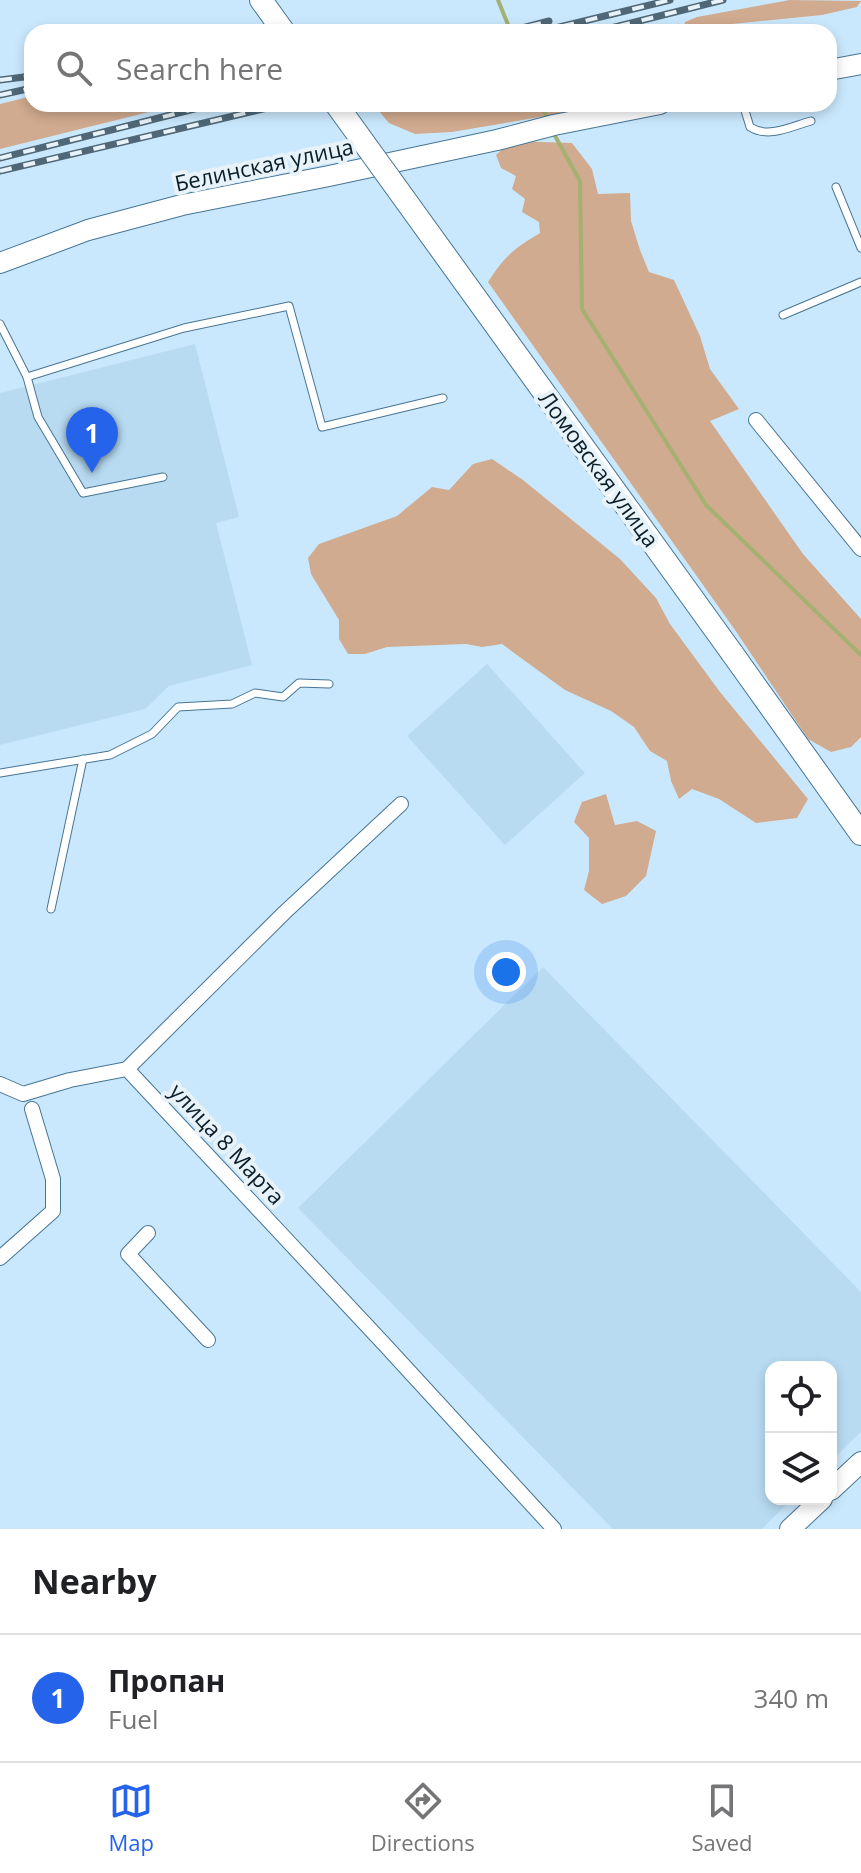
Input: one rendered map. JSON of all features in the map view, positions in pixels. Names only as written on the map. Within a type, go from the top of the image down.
[{"type":"main road","points":[[261,0],[278,24]]},
{"type":"main road","points":[[837,68],[861,64]]},
{"type":"main road","name":"Ломовская улица","points":[[342,112],[861,834]]},
{"type":"main road","name":"Белинская улица","points":[[0,263],[88,230],[182,205],[344,173],[619,112]]},
{"type":"main road","points":[[837,1484],[861,1462]]},
{"type":"main road","points":[[790,1529],[816,1505]]},
{"type":"street","points":[[756,420],[861,549]]},
{"type":"street","points":[[0,1084],[23,1094],[70,1080],[127,1069],[284,913],[401,804]]},
{"type":"street","name":"улица 8 Марта","points":[[127,1069],[554,1529]]},
{"type":"street","points":[[0,1258],[53,1211],[53,1179],[32,1109]]},
{"type":"street","points":[[148,1233],[128,1254],[208,1340]]},
{"type":"lane","points":[[745,112],[750,127],[763,132],[811,121]]},
{"type":"lane","points":[[836,187],[861,248]]},
{"type":"lane","points":[[783,315],[861,282]]},
{"type":"lane","points":[[27,377],[184,328],[289,306],[322,427],[443,398]]},
{"type":"lane","points":[[0,324],[27,377],[38,417],[83,493],[163,477]]},
{"type":"lane","points":[[0,773],[110,755],[152,734],[178,707],[232,704],[255,693],[283,697],[299,683],[329,684]]},
{"type":"lane","points":[[51,909],[83,759]]},
{"type":"shaded area","points":[[790,0],[861,1],[857,7],[822,15],[732,24],[685,24],[697,17]]},
{"type":"shaded area","points":[[24,98],[24,112],[149,112],[0,149],[0,104]]},
{"type":"shaded area","points":[[380,112],[570,112],[452,132],[415,134],[389,123]]},
{"type":"shaded area","points":[[511,141],[572,143],[592,169],[598,194],[630,193],[631,221],[649,272],[674,280],[700,336],[710,369],[739,409],[710,421],[803,554],[861,619],[861,737],[851,747],[831,752],[808,739],[735,630],[488,282],[510,254],[540,233],[539,222],[522,212],[525,199],[512,189],[516,176],[501,168],[496,155]]},
{"type":"shaded area","points":[[195,344],[239,517],[216,523],[252,665],[169,686],[145,709],[0,745],[0,393]]},
{"type":"shaded area","points":[[492,459],[523,480],[620,559],[656,598],[670,624],[720,692],[808,799],[797,818],[756,823],[719,799],[692,789],[679,799],[667,761],[650,751],[634,727],[611,711],[565,690],[502,644],[482,647],[466,644],[387,647],[365,654],[348,654],[339,639],[339,620],[311,574],[308,558],[319,544],[397,516],[432,487],[449,490],[473,464]]},
{"type":"shaded area","points":[[487,664],[585,773],[505,845],[407,736]]},
{"type":"shaded area","points":[[606,794],[615,825],[637,821],[656,831],[646,876],[626,896],[602,904],[584,890],[589,871],[589,838],[574,822],[582,802]]},
{"type":"shaded area","points":[[543,967],[861,1292],[861,1432],[837,1455],[837,1361],[765,1361],[765,1505],[786,1505],[762,1529],[613,1529],[298,1208]]},
{"type":"waterway","points":[[498,0],[508,24]]},
{"type":"waterway","points":[[544,112],[547,118]]},
{"type":"waterway","points":[[554,134],[580,181],[582,309],[706,505],[861,655]]},
{"type":"railway","points":[[572,24],[670,0]]},
{"type":"railway","points":[[627,24],[723,0]]},
{"type":"railway","points":[[537,24],[549,21]]},
{"type":"railway","points":[[0,80],[24,77]]},
{"type":"railway","points":[[0,95],[24,90]]},
{"type":"railway","points":[[0,158],[182,112]]},
{"type":"railway","points":[[0,171],[250,112]]},
{"type":"place","name":"Пропан","points":[[92,473]]}]
